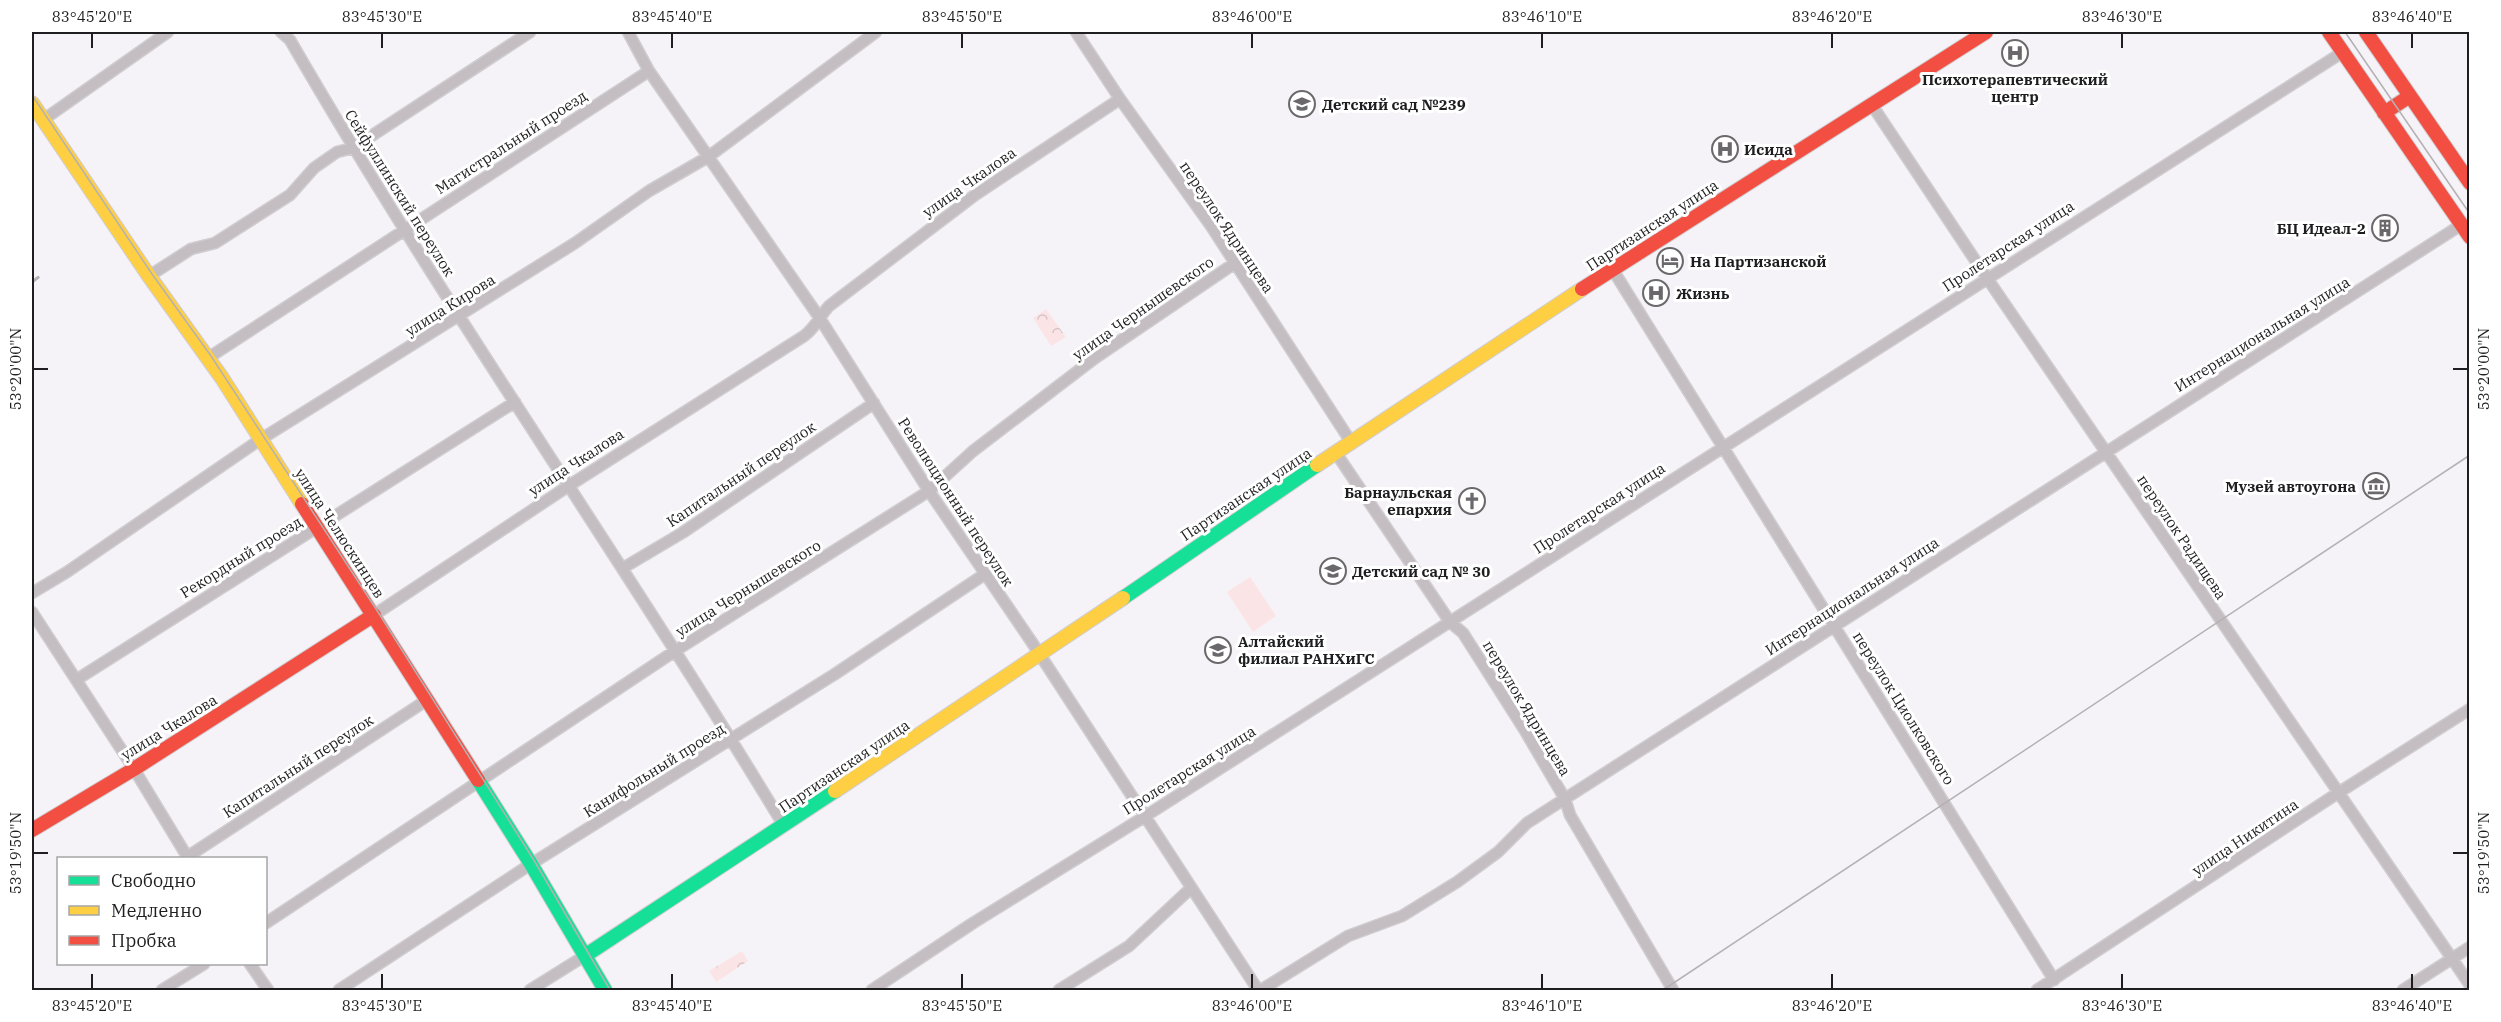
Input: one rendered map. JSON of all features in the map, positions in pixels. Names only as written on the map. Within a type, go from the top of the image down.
[{"type":"main road","name":"Партизанская улица","points":[[586,955],[1040,655],[1351,442],[1613,270],[1986,32]]},
{"type":"main road","points":[[2329,32],[2469,237]]},
{"type":"main road","points":[[2370,33],[2469,183]]},
{"type":"main road","points":[[2384,113],[2410,96]]},
{"type":"main road","name":"улица Челюскинцев","points":[[32,103],[149,276],[208,358],[261,439],[531,864],[605,990]]},
{"type":"main road","name":"улица Чкалова","points":[[32,830],[134,769],[374,615]]},
{"type":"street","points":[[43,120],[168,32]]},
{"type":"street","name":"Сейфуллинский переулок","points":[[281,32],[290,40],[404,230],[624,568],[784,826]]},
{"type":"street","points":[[149,276],[191,249],[215,243],[290,195],[314,168],[337,152],[353,148],[530,32]]},
{"type":"street","name":"Революционный переулок","points":[[628,32],[649,71],[819,317],[929,491],[1040,655],[1190,889],[1259,990]]},
{"type":"street","name":"улица Кирова","points":[[32,593],[67,572],[261,439],[459,317],[574,243],[649,191],[708,157],[876,32]]},
{"type":"street","name":"переулок Ядринцева","points":[[1076,32],[1235,263],[1351,442]]},
{"type":"street","name":"Пролетарская улица","points":[[872,990],[973,923],[1144,817],[1722,446],[2343,52]]},
{"type":"street","name":"Магистральный проезд","points":[[208,358],[649,71]]},
{"type":"street","name":"улица Чкалова","points":[[374,615],[570,485],[804,336],[812,330],[819,317],[829,306],[975,195],[1120,99]]},
{"type":"street","name":"переулок Радищева","points":[[1872,105],[1987,278],[2469,985]]},
{"type":"street","name":"Интернациональная улица","points":[[1259,990],[1348,936],[1402,916],[1457,882],[1498,852],[1527,823],[2461,225]]},
{"type":"street","name":"улица Чернышевского","points":[[267,922],[675,651],[929,491],[973,451],[1095,358],[1235,263]]},
{"type":"street","name":"переулок Циолковского","points":[[1613,270],[1835,624],[2054,980]]},
{"type":"street","name":"Рекордный проезд","points":[[76,680],[515,402]]},
{"type":"street","name":"Капитальный переулок","points":[[624,568],[682,533],[874,404]]},
{"type":"street","name":"переулок Ядринцева","points":[[1336,453],[1450,622],[1463,633],[1524,729],[1565,799],[1570,815],[1674,990]]},
{"type":"street","name":"Канифольный проезд","points":[[339,990],[531,864],[835,674],[985,574]]},
{"type":"street","points":[[32,612],[134,769],[186,857]]},
{"type":"street","name":"Капитальный переулок","points":[[189,857],[427,700]]},
{"type":"street","name":"улица Никитина","points":[[2037,990],[2469,710]]},
{"type":"street","points":[[1059,990],[1129,946],[1190,889]]},
{"type":"street","points":[[2403,990],[2469,947]]},
{"type":"street","name":"Партизанская улица","points":[[530,990],[586,955]]},
{"type":"street","points":[[162,990],[201,965]]},
{"type":"street","points":[[251,965],[268,990]]},
{"type":"green space","points":[[1046,309],[1066,337],[1051,346],[1033,318]]},
{"type":"green space","points":[[1250,577],[1276,616],[1253,632],[1227,592]]},
{"type":"green space","points":[[742,951],[748,961],[716,982],[709,971]]},
{"type":"tram line","points":[[2345,32],[2470,214]]},
{"type":"tram line","points":[[32,95],[152,274],[211,356],[378,612],[535,862],[610,990]]},
{"type":"tram line","points":[[1663,990],[2470,455]]},
{"type":"railway","points":[[32,282],[40,276]]},
{"type":"traffic: fast","points":[[1123,598],[1317,465]]},
{"type":"traffic: fast","points":[[478,780],[531,864],[605,990]]},
{"type":"traffic: fast","points":[[586,955],[835,791]]},
{"type":"traffic: slow","points":[[32,103],[149,276],[222,378],[302,504]]},
{"type":"traffic: slow","points":[[1317,465],[1582,289]]},
{"type":"traffic: slow","points":[[835,791],[1123,598]]},
{"type":"traffic: jam","points":[[1582,289],[1986,32]]},
{"type":"traffic: jam","points":[[2329,32],[2470,237]]},
{"type":"traffic: jam","points":[[2366,32],[2470,183]]},
{"type":"traffic: jam","points":[[2384,113],[2410,96]]},
{"type":"traffic: jam","points":[[302,504],[478,780]]},
{"type":"traffic: jam","points":[[32,830],[134,769],[374,615]]},
{"type":"place","name":"Психотерапевтический центр","points":[[2015,53]]},
{"type":"place","name":"Детский сад №239","points":[[1302,104]]},
{"type":"place","name":"Исида","points":[[1725,149]]},
{"type":"place","name":"БЦ Идеал-2","points":[[2385,228]]},
{"type":"place","name":"На Партизанской","points":[[1670,261]]},
{"type":"place","name":"Жизнь","points":[[1656,293]]},
{"type":"place","name":"Музей автоугона","points":[[2376,486]]},
{"type":"place","name":"Барнаульская епархия","points":[[1472,501]]},
{"type":"place","name":"Детский сад № 30","points":[[1333,571]]},
{"type":"place","name":"Алтайский филиал РАНХиГС","points":[[1218,650]]}]
